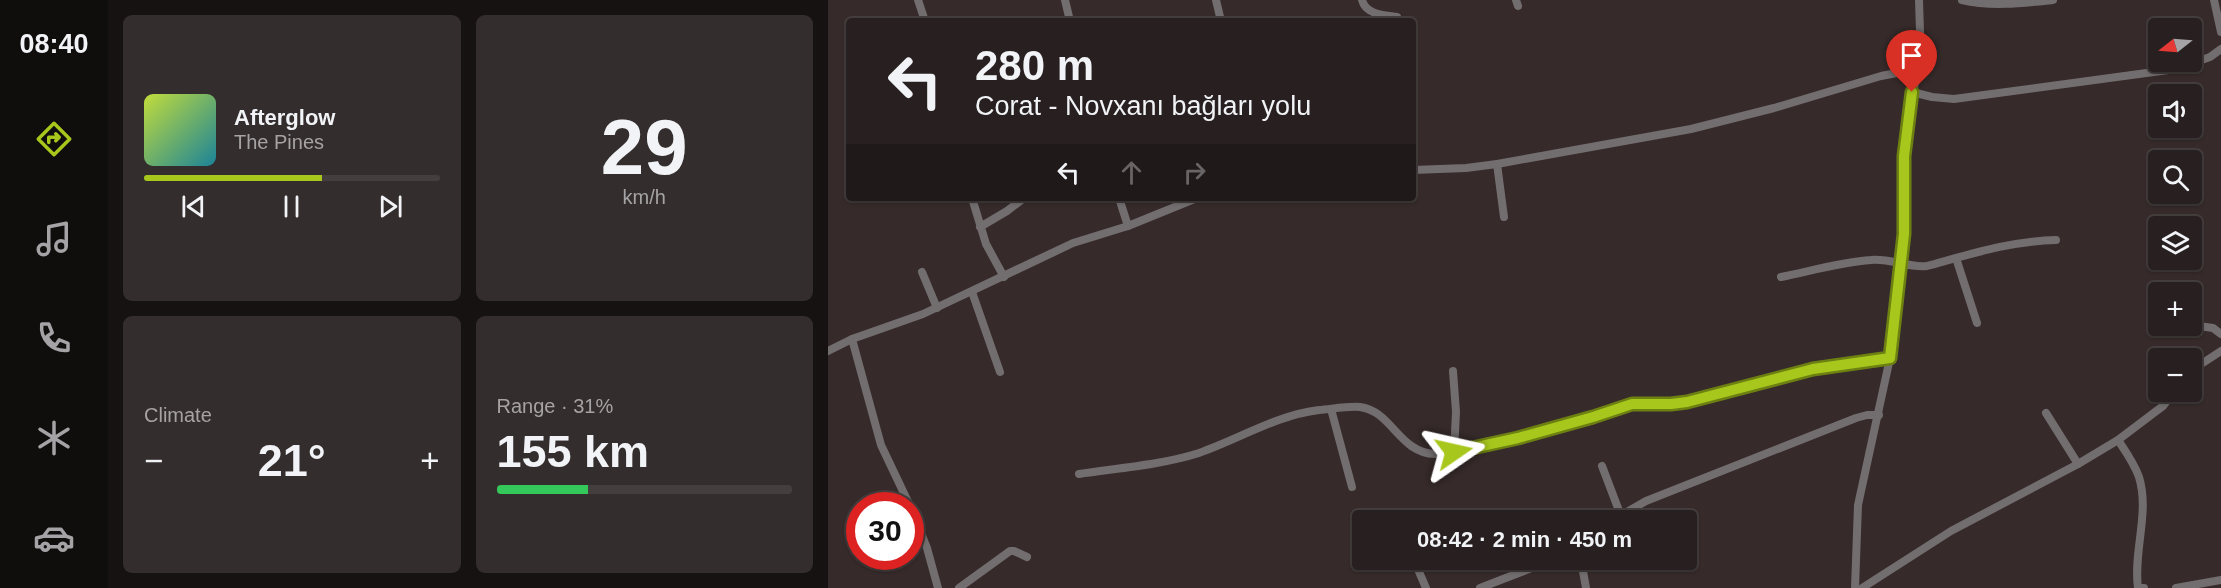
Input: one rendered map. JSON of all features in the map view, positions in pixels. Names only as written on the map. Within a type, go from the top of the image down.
[{"type":"street","points":[[918,0],[924,18]]},
{"type":"street","points":[[1065,0],[1069,18]]},
{"type":"street","points":[[1216,0],[1220,18]]},
{"type":"street","points":[[1362,0],[1364,6],[1371,12],[1397,17]]},
{"type":"street","points":[[1855,588],[1858,505],[1890,358],[1901,264],[1904,234],[1904,156],[1916,74],[1920,32],[1919,0]]},
{"type":"street","points":[[1962,0],[1984,3],[2053,0]]},
{"type":"street","points":[[2214,0],[2221,32]]},
{"type":"street","points":[[1912,92],[1954,99],[2176,69],[2210,57],[2221,49]]},
{"type":"street","points":[[1416,170],[1497,164],[1691,129],[1774,108],[1881,76],[1902,72],[1916,74]]},
{"type":"street","points":[[1497,164],[1504,217]]},
{"type":"street","points":[[973,201],[980,227],[1004,277]]},
{"type":"street","points":[[980,227],[1020,201]]},
{"type":"street","points":[[1120,201],[1128,225]]},
{"type":"street","points":[[828,351],[852,339],[937,308],[1072,243],[1128,225],[1189,201]]},
{"type":"street","points":[[1781,277],[1869,260],[1927,266],[1999,246],[2028,241],[2056,240]]},
{"type":"street","points":[[1956,258],[1977,323]]},
{"type":"street","points":[[922,272],[937,308]]},
{"type":"street","points":[[972,292],[999,372]]},
{"type":"street","points":[[2202,326],[2213,328],[2221,334]]},
{"type":"street","points":[[852,339],[880,445],[903,492]]},
{"type":"street","points":[[2202,363],[2221,351]]},
{"type":"street","points":[[1079,474],[1176,460],[1293,416],[1331,409],[1360,407],[1381,417],[1409,446],[1416,450],[1435,454],[1454,452],[1518,438],[1632,404],[1687,402],[1813,369],[1890,358]]},
{"type":"street","points":[[1453,371],[1456,412],[1454,452]]},
{"type":"street","points":[[1862,588],[1943,536],[2078,464],[2118,440],[2166,402]]},
{"type":"street","points":[[1331,409],[1352,487]]},
{"type":"street","points":[[2046,413],[2078,464]]},
{"type":"street","points":[[1631,510],[1646,501],[1856,418],[1879,415]]},
{"type":"street","points":[[2118,440],[2134,466],[2142,489],[2143,506],[2136,571],[2138,588],[2144,588]]},
{"type":"street","points":[[1602,466],[1619,510]]},
{"type":"street","points":[[924,541],[938,588]]},
{"type":"street","points":[[959,588],[1010,551],[1027,557]]},
{"type":"street","points":[[1418,570],[1426,588]]},
{"type":"street","points":[[1480,588],[1526,570]]},
{"type":"street","points":[[1583,570],[1586,588]]},
{"type":"street","points":[[2176,588],[2221,580]]},
{"type":"route","points":[[1454,452],[1518,438],[1632,404],[1687,402],[1813,369],[1890,358],[1904,234],[1904,156],[1912,92]]}]
